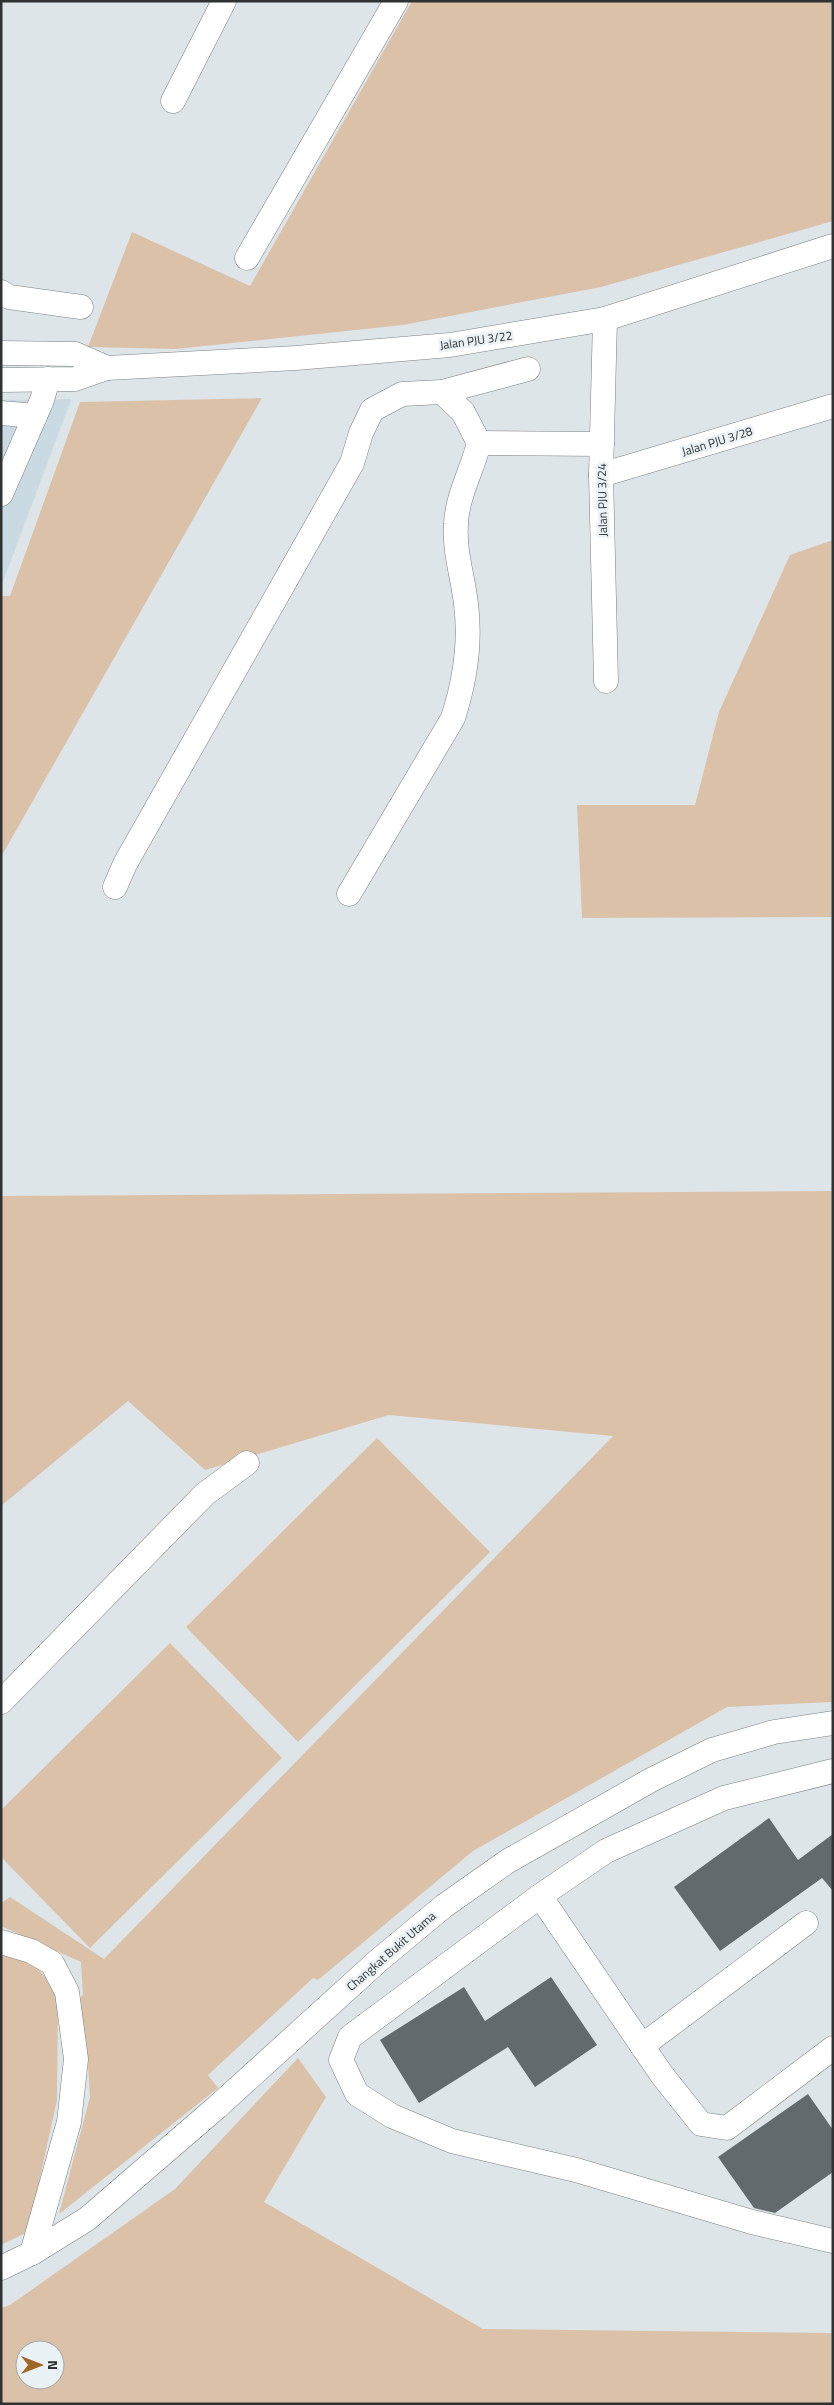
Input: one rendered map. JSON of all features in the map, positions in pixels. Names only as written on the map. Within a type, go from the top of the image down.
[{"type":"street","points":[[172,101],[224,1]]},
{"type":"street","points":[[247,258],[396,1]]},
{"type":"street","name":"Jalan PJU 3/22","points":[[1,380],[75,379],[107,368],[296,358],[450,345],[605,319],[833,246]]},
{"type":"street","points":[[1,292],[9,297],[81,307]]},
{"type":"street","name":"Jalan PJU 3/24","points":[[605,319],[601,475],[606,681]]},
{"type":"street","name":"Jalan PJU 3/22","points":[[1,353],[75,354],[107,368]]},
{"type":"street","points":[[115,887],[125,864],[352,463],[361,433],[372,410],[402,394],[442,392],[528,368]]},
{"type":"street","points":[[1,494],[35,416],[48,379]]},
{"type":"street","points":[[349,894],[453,718],[462,689],[469,642],[466,603],[457,561],[456,524],[461,495],[473,468],[479,443],[463,412],[442,392]]},
{"type":"street","name":"Jalan PJU 3/28","points":[[601,475],[833,406]]},
{"type":"street","points":[[1,413],[35,416]]},
{"type":"street","points":[[479,443],[602,444]]},
{"type":"street","points":[[1,1702],[205,1494],[247,1463]]},
{"type":"street","name":"Changkat Bukit Utama","points":[[1,2268],[32,2253],[87,2219],[217,2107],[379,1960],[444,1906],[508,1861],[651,1780],[712,1750],[774,1732],[833,1723]]},
{"type":"street","points":[[833,1771],[724,1798],[606,1851],[540,1896],[350,2037],[341,2060],[357,2094],[392,2116],[452,2141],[576,2170],[752,2222],[833,2242]]},
{"type":"street","points":[[540,1896],[662,2075],[701,2124],[727,2128],[833,2048]]},
{"type":"street","points":[[642,2046],[806,1923]]},
{"type":"street","points":[[1,1942],[31,1951],[52,1963],[67,1992],[76,2059],[69,2122],[32,2253]]},
{"type":"shaded area","points":[[412,1],[833,1],[833,221],[601,287],[403,325],[176,349],[88,347],[132,232],[250,286]]},
{"type":"shaded area","points":[[262,398],[1,857],[1,596],[10,596],[80,402]]},
{"type":"shaded area","points":[[1,400],[71,400],[1,587]]},
{"type":"shaded area","points":[[833,540],[833,917],[582,918],[577,805],[695,805],[719,712],[790,555]]},
{"type":"shaded area","points":[[833,1191],[833,1702],[727,1707],[473,1851],[318,1980],[313,1978],[208,2075],[218,2088],[59,2214],[90,2097],[87,2049],[71,2007],[83,1995],[81,1962],[1,1926],[1,1903],[10,1897],[104,1959],[613,1436],[389,1415],[205,1470],[128,1401],[1,1506],[1,1196]]},
{"type":"shaded area","points":[[377,1438],[490,1552],[298,1742],[186,1627]]},
{"type":"shaded area","points":[[170,1643],[282,1758],[90,1948],[1,1857],[1,1810]]},
{"type":"shaded area","points":[[1,1953],[35,1964],[58,1995],[57,2100],[28,2232],[1,2245]]},
{"type":"shaded area","points":[[298,2058],[326,2097],[264,2202],[483,2329],[833,2333],[833,2404],[1,2404],[1,2308],[10,2305],[175,2189]]},
{"type":"building","points":[[769,1818],[798,1860],[833,1834],[833,1891],[822,1878],[720,1951],[674,1887]]},
{"type":"building","points":[[551,1977],[597,2045],[535,2087],[508,2047],[419,2103],[380,2040],[464,1987],[485,2021]]},
{"type":"building","points":[[808,2094],[833,2130],[833,2172],[775,2213],[754,2208],[718,2157]]}]
